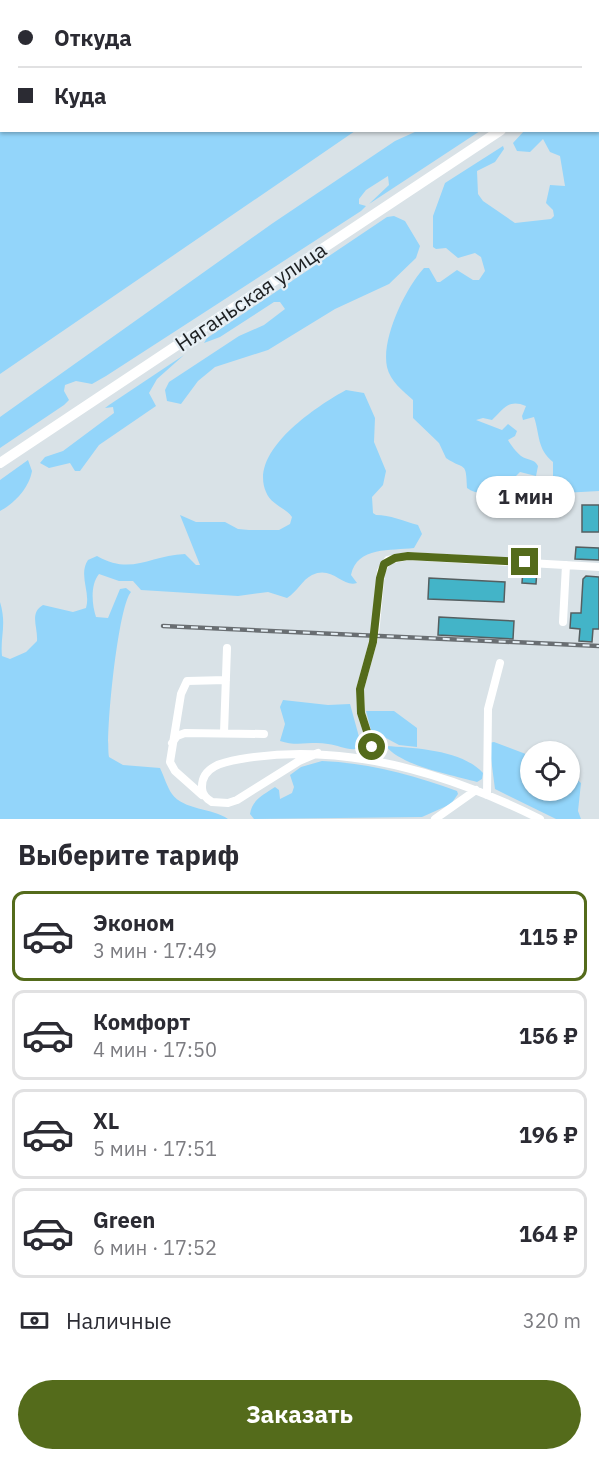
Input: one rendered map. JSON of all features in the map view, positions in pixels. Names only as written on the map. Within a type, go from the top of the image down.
[{"type":"highway","name":"Няганьская улица","points":[[0,463],[498,132]]},
{"type":"street","points":[[372,759],[372,747],[361,713],[360,689],[373,642],[380,578],[384,564],[395,558],[408,556],[599,567]]},
{"type":"street","points":[[563,622],[566,565]]},
{"type":"street","points":[[224,733],[227,648]]},
{"type":"street","points":[[488,795],[488,709],[501,663]]},
{"type":"street","points":[[226,680],[184,683],[171,744],[170,759],[173,768],[206,798],[220,804],[237,800],[299,760],[318,753]]},
{"type":"street","points":[[171,744],[177,736],[185,733],[264,734]]},
{"type":"street","points":[[206,798],[202,793],[203,780],[212,767],[267,754],[318,753],[372,759],[476,790],[540,819]]},
{"type":"street","points":[[435,819],[476,790]]},
{"type":"shaded area","points":[[0,132],[354,132],[0,374]]},
{"type":"shaded area","points":[[415,132],[478,132],[369,204],[389,185],[388,176],[366,190],[359,199],[359,204],[366,206],[361,211],[106,376],[92,384],[76,381],[65,385],[64,391],[69,400],[64,405],[0,448],[0,417],[273,223],[395,141]]},
{"type":"shaded area","points":[[523,132],[599,132],[599,491],[563,493],[559,484],[553,479],[553,462],[544,452],[534,417],[523,420],[522,416],[526,406],[515,403],[506,406],[492,420],[483,418],[476,420],[502,430],[508,424],[517,431],[515,436],[508,440],[509,442],[521,456],[535,462],[538,466],[536,476],[520,472],[516,476],[531,481],[543,476],[550,492],[532,494],[523,490],[516,493],[504,491],[479,493],[467,488],[465,470],[446,458],[439,443],[413,418],[413,400],[397,385],[387,367],[388,343],[396,315],[409,288],[424,268],[429,268],[437,282],[457,270],[473,280],[479,280],[485,271],[481,257],[475,253],[458,258],[446,248],[433,247],[433,216],[445,183],[503,146],[504,149],[495,162],[477,171],[478,194],[483,201],[515,223],[551,219],[554,216],[553,210],[546,203],[550,185],[565,186],[560,156],[550,152],[543,139],[530,152],[517,151],[513,143]]},
{"type":"shaded area","points":[[394,216],[405,221],[420,246],[416,258],[389,284],[335,309],[268,350],[215,367],[198,381],[181,404],[167,401],[165,390],[169,382],[239,336],[264,325],[285,309],[280,302],[274,302],[220,337],[204,343],[207,338],[387,217]]},
{"type":"shaded area","points":[[184,355],[157,379],[149,393],[156,406],[99,445],[80,471],[75,471],[70,463],[49,468],[40,463],[45,457],[63,451],[114,413],[113,407],[105,408]]},
{"type":"shaded area","points":[[346,390],[364,393],[375,418],[374,442],[386,471],[383,485],[372,497],[373,513],[418,525],[422,534],[414,548],[376,552],[360,559],[351,575],[357,583],[352,584],[326,573],[312,575],[287,598],[268,592],[238,596],[141,590],[133,581],[119,581],[99,574],[94,584],[93,601],[96,617],[108,618],[120,589],[126,588],[131,592],[126,602],[117,645],[109,724],[109,757],[123,765],[160,768],[170,791],[177,799],[228,819],[0,819],[0,602],[3,617],[2,656],[10,659],[26,652],[37,641],[35,616],[43,605],[73,612],[86,608],[84,572],[88,560],[97,556],[109,562],[131,564],[185,554],[196,565],[200,565],[180,515],[196,522],[225,522],[238,529],[249,530],[279,530],[290,524],[292,517],[271,500],[266,492],[263,477],[267,461],[276,446],[303,418]]},
{"type":"shaded area","points":[[28,460],[32,471],[25,489],[11,504],[0,511],[0,480]]},
{"type":"shaded area","points":[[283,700],[328,705],[350,704],[361,744],[356,749],[352,749],[322,743],[292,744],[280,741],[285,724],[280,707]]},
{"type":"shaded area","points":[[366,711],[394,711],[417,728],[417,747],[399,745],[371,730]]},
{"type":"shaded area","points":[[494,742],[520,752],[520,801],[579,801],[578,811],[581,819],[556,819],[495,789],[489,743]]},
{"type":"shaded area","points":[[386,746],[424,749],[463,759],[483,773],[482,779],[477,782],[428,769],[403,759]]},
{"type":"shaded area","points":[[322,761],[357,764],[391,771],[440,785],[457,791],[458,794],[451,804],[422,817],[254,819],[250,814],[256,801],[262,795],[275,787],[279,790],[280,799],[292,793],[294,787],[290,775],[301,767]]},
{"type":"building","points":[[582,505],[599,505],[599,532],[582,532]]},
{"type":"building","points":[[576,547],[599,548],[599,560],[575,559]]},
{"type":"building","points":[[523,569],[537,569],[536,584],[522,583]]},
{"type":"building","points":[[586,576],[599,577],[599,629],[593,629],[592,642],[579,641],[580,629],[570,628],[571,613],[581,613],[583,579]]},
{"type":"building","points":[[429,578],[505,582],[504,602],[428,599]]},
{"type":"building","points":[[439,617],[514,621],[513,639],[438,635]]},
{"type":"railway","points":[[163,626],[599,646]]},
{"type":"route","points":[[372,747],[361,713],[360,689],[373,642],[380,578],[384,564],[388,560],[408,556],[525,562]]}]
